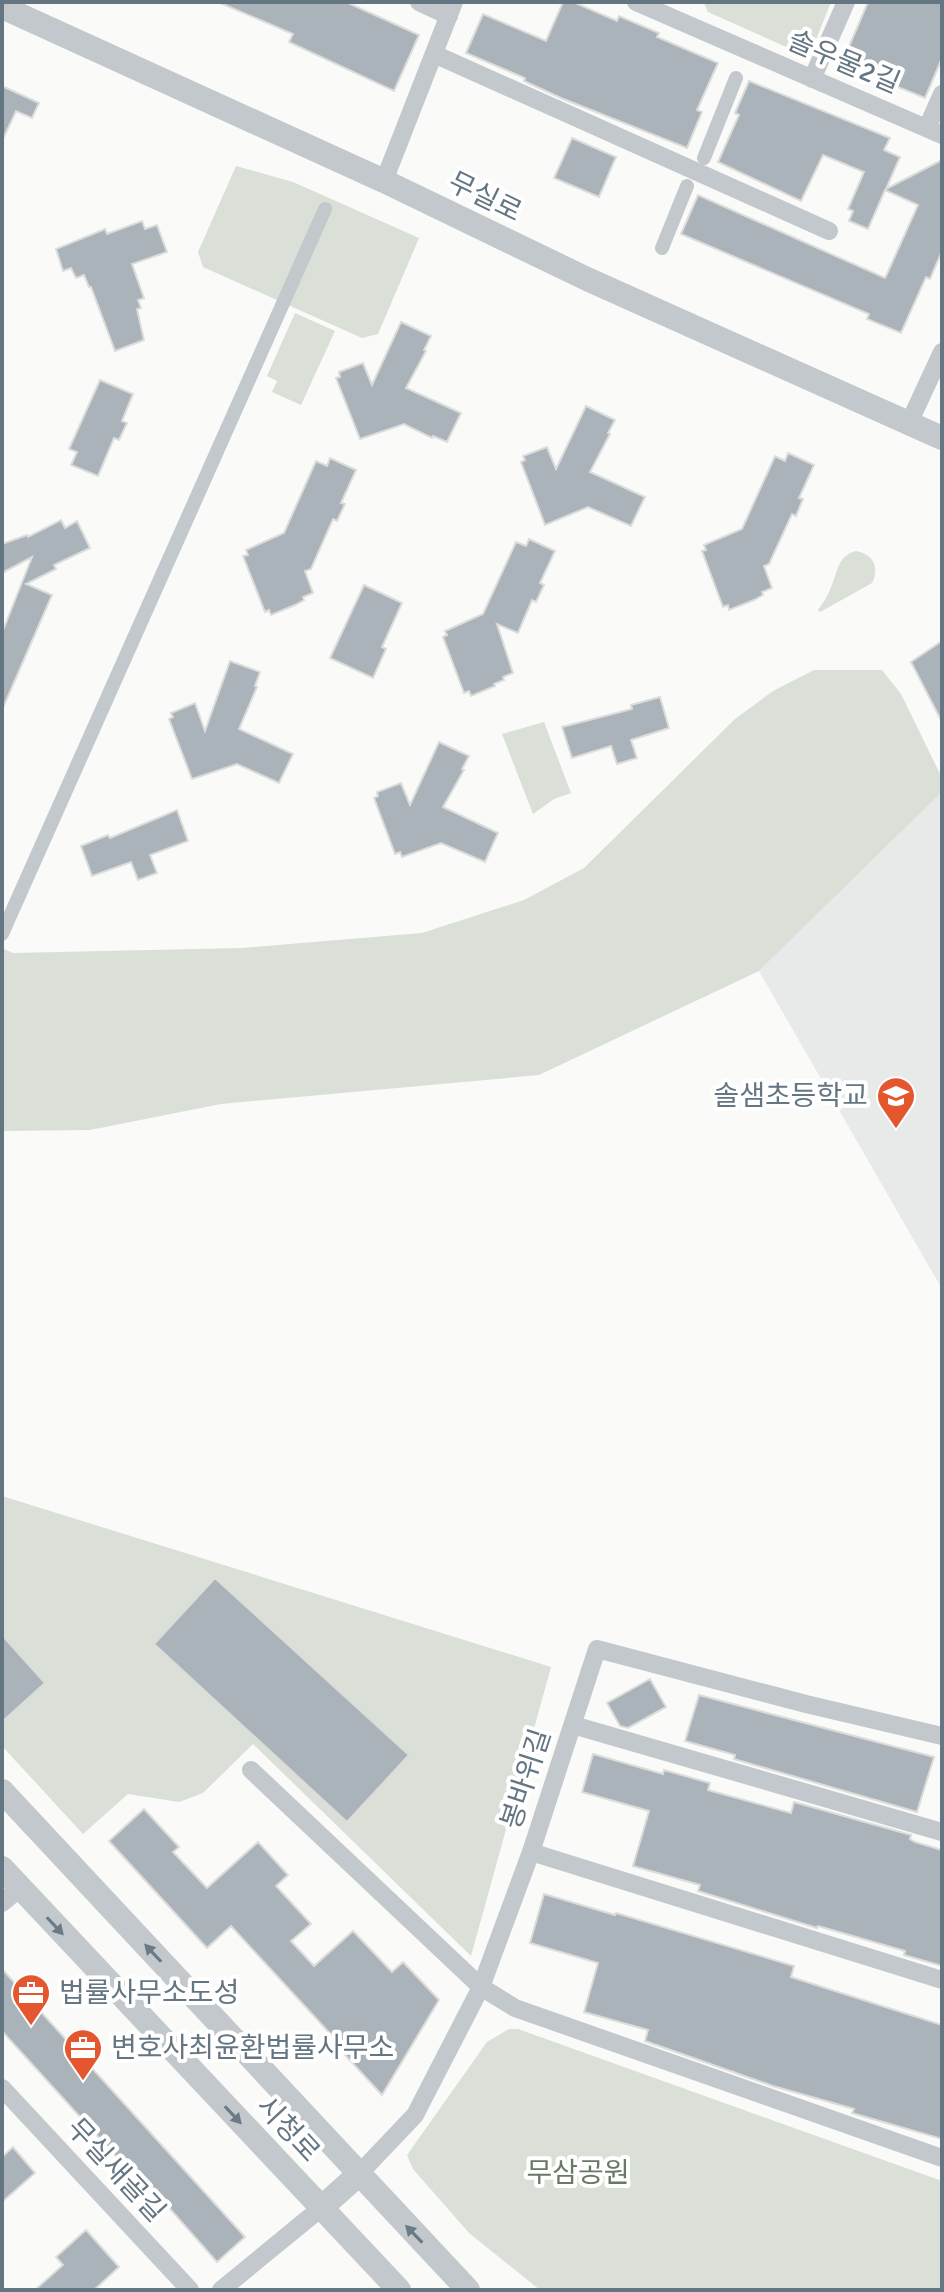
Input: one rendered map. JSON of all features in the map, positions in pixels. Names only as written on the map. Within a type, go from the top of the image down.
[{"type":"street","points":[[384,181],[451,9],[419,2]]},
{"type":"street","name":"솔우물2길","points":[[636,2],[679,11],[812,79],[934,132]]},
{"type":"street","points":[[812,79],[846,2]]},
{"type":"street","name":"무실로","points":[[2,7],[384,181],[587,279],[942,438]]},
{"type":"street","points":[[434,54],[829,231]]},
{"type":"street","points":[[704,158],[736,78]]},
{"type":"street","points":[[934,132],[942,94]]},
{"type":"street","points":[[662,248],[687,186]]},
{"type":"street","points":[[2,934],[325,209]]},
{"type":"street","points":[[909,423],[942,352]]},
{"type":"street","points":[[573,1725],[597,1649],[942,1736]]},
{"type":"street","name":"봉바위길","points":[[942,1832],[573,1725],[531,1852],[942,1980]]},
{"type":"street","points":[[251,1770],[481,1987],[515,2008],[942,2158]]},
{"type":"street","name":"시청로","points":[[2,1791],[468,2290]]},
{"type":"street","points":[[221,2290],[358,2175],[415,2115],[481,1987],[531,1852]]},
{"type":"street","name":"시청로","points":[[2,1868],[11,1896],[399,2290]]},
{"type":"street","name":"무실새골길","points":[[2,2088],[190,2290]]},
{"type":"shaded area","name":"솔샘초등학교","points":[[942,792],[942,1289],[759,971]]},
{"type":"green space","points":[[831,2],[812,50],[802,54],[708,12],[704,3]]},
{"type":"green space","points":[[236,166],[293,182],[419,238],[378,334],[362,338],[203,267],[198,252]]},
{"type":"green space","points":[[295,313],[335,331],[301,405],[272,392],[277,381],[267,376]]},
{"type":"green space","points":[[856,551],[867,555],[873,562],[875,572],[872,583],[820,612],[818,610],[839,565]]},
{"type":"green space","points":[[814,670],[882,670],[901,694],[942,778],[942,792],[759,971],[539,1075],[221,1104],[90,1130],[2,1131],[2,948],[13,953],[242,948],[422,933],[524,900],[584,868],[735,719],[773,691]]},
{"type":"green space","points":[[544,722],[571,793],[554,799],[533,814],[502,734]]},
{"type":"green space","points":[[2,1496],[551,1667],[471,1956],[253,1744],[203,1793],[179,1802],[128,1794],[83,1834],[2,1746]]},
{"type":"green space","name":"무삼공원","points":[[509,2029],[518,2029],[942,2181],[942,2290],[540,2290],[469,2233],[413,2169],[407,2155],[487,2042]]},
{"type":"building","points":[[218,2],[346,2],[419,35],[394,91],[289,42],[293,34]]},
{"type":"building","points":[[563,2],[573,2],[617,21],[619,16],[659,33],[657,37],[718,63],[697,110],[702,112],[687,148],[561,98],[524,81],[525,78],[466,53],[483,14],[546,41]]},
{"type":"building","points":[[868,2],[942,2],[942,58],[925,98],[851,68],[845,56]]},
{"type":"building","points":[[749,81],[890,138],[884,150],[900,157],[886,189],[942,160],[942,251],[930,279],[926,277],[901,333],[867,319],[869,314],[681,234],[698,195],[885,278],[918,205],[885,190],[868,229],[849,221],[853,211],[848,209],[864,172],[823,155],[801,201],[718,162],[739,115],[735,113]]},
{"type":"building","points":[[2,86],[39,103],[32,118],[16,111],[2,141]]},
{"type":"building","points":[[572,138],[616,157],[599,197],[554,178]]},
{"type":"building","points":[[142,221],[145,229],[157,225],[167,252],[132,264],[144,298],[138,300],[141,308],[137,309],[144,340],[115,351],[91,287],[84,275],[76,278],[71,268],[63,271],[56,249],[105,229],[107,234]]},
{"type":"building","points":[[401,322],[431,336],[406,388],[461,413],[447,442],[404,424],[360,439],[336,378],[340,377],[339,372],[363,363],[372,385]]},
{"type":"building","points":[[100,380],[133,394],[122,421],[127,423],[119,440],[114,438],[98,476],[71,465],[77,452],[69,449]]},
{"type":"building","points":[[586,406],[615,420],[590,472],[645,497],[631,526],[588,507],[545,525],[521,462],[525,460],[523,456],[547,447],[556,469]]},
{"type":"building","points":[[788,453],[814,465],[799,498],[803,499],[796,516],[792,514],[769,564],[764,566],[772,588],[754,600],[729,610],[728,605],[723,607],[702,551],[706,550],[704,545],[742,529],[775,456],[785,461]]},
{"type":"building","points":[[330,458],[356,470],[341,503],[345,504],[337,521],[333,519],[311,569],[305,571],[313,593],[271,615],[269,610],[265,612],[243,556],[248,555],[246,550],[284,533],[316,461],[327,466]]},
{"type":"building","points":[[61,520],[65,528],[77,521],[90,548],[54,565],[56,569],[26,584],[52,595],[2,710],[2,633],[32,557],[2,573],[2,544],[28,537]]},
{"type":"building","points":[[529,539],[555,551],[540,583],[544,585],[536,602],[532,600],[518,633],[497,624],[513,673],[503,677],[504,680],[495,686],[471,696],[469,691],[464,693],[443,637],[447,635],[445,631],[483,614],[516,542],[526,546]]},
{"type":"building","points":[[364,585],[402,603],[382,647],[386,649],[373,678],[330,658]]},
{"type":"building","points":[[942,641],[942,722],[911,662]]},
{"type":"building","points":[[230,661],[260,672],[239,729],[293,754],[279,783],[237,764],[192,779],[169,719],[173,717],[171,713],[195,703],[205,731]]},
{"type":"building","points":[[660,697],[669,728],[631,740],[637,758],[617,764],[611,746],[572,758],[562,727],[632,709],[631,705]]},
{"type":"building","points":[[439,742],[469,756],[443,807],[498,833],[485,862],[441,843],[402,857],[400,852],[395,854],[374,798],[378,796],[377,792],[401,783],[410,805]]},
{"type":"building","points":[[177,810],[188,841],[150,855],[157,873],[138,880],[131,862],[92,876],[81,846],[108,835],[110,838]]},
{"type":"building","points":[[215,1578],[409,1755],[347,1822],[154,1644]]},
{"type":"building","points":[[2,1635],[45,1683],[2,1722]]},
{"type":"building","points":[[650,1679],[666,1707],[628,1728],[620,1726],[607,1703]]},
{"type":"building","points":[[699,1695],[934,1757],[917,1812],[734,1759],[735,1755],[685,1741]]},
{"type":"building","points":[[593,1754],[663,1774],[664,1770],[710,1783],[708,1790],[791,1813],[794,1802],[911,1835],[910,1839],[915,1842],[942,1850],[942,1966],[904,1955],[905,1951],[817,1928],[698,1891],[700,1885],[633,1866],[649,1811],[582,1792]]},
{"type":"building","points":[[144,1809],[179,1847],[173,1852],[207,1888],[258,1842],[288,1875],[276,1886],[311,1924],[291,1941],[314,1966],[353,1931],[392,1972],[403,1962],[439,2000],[382,2095],[334,2043],[337,2041],[231,1926],[207,1948],[109,1841]]},
{"type":"building","points":[[544,1894],[794,1966],[791,1977],[942,2025],[942,2139],[852,2113],[854,2109],[773,2086],[645,2041],[648,2030],[584,2012],[598,1963],[530,1943]]},
{"type":"building","points":[[2,1969],[245,2237],[217,2262],[165,2203],[161,2206],[2,2031]]},
{"type":"building","points":[[13,2147],[35,2173],[2,2202],[2,2157]]},
{"type":"building","points":[[86,2230],[119,2267],[94,2290],[35,2290],[63,2265],[56,2257]]},
{"type":"place","name":"솔샘초등학교","points":[[896,1130]]},
{"type":"place","name":"법률사무소도성","points":[[31,2027]]},
{"type":"place","name":"변호사최윤환법률사무소","points":[[83,2082]]}]
